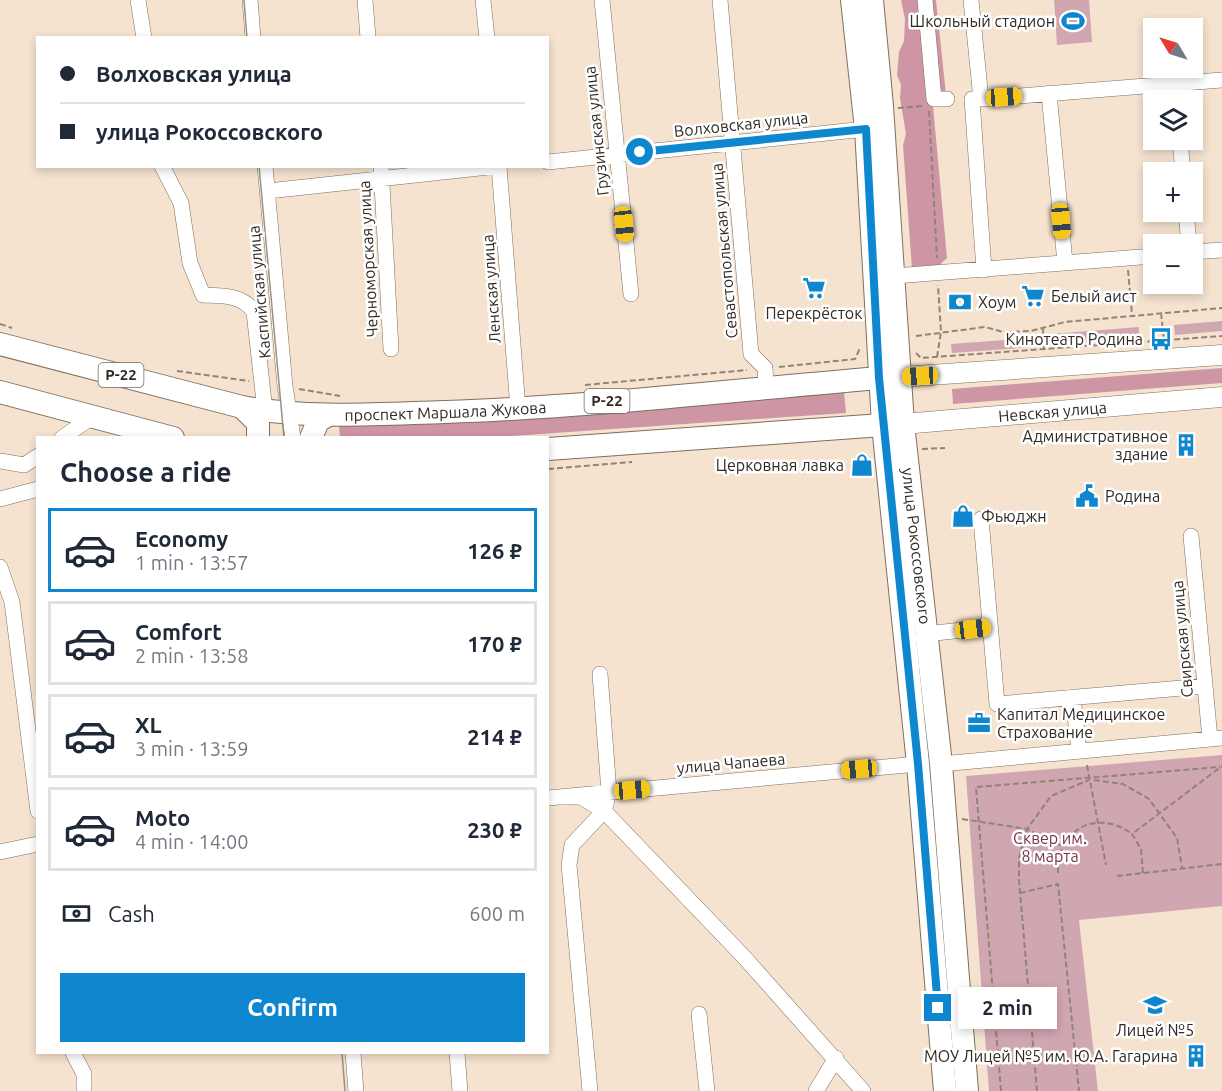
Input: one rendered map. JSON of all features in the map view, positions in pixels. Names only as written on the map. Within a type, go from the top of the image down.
[{"type":"highway","name":"улица Рокоссовского","points":[[852,0],[889,378],[945,1091]]},
{"type":"highway","name":"улица Рокоссовского","points":[[872,0],[894,276],[889,378]]},
{"type":"highway","name":"проспект Маршала Жукова","points":[[0,344],[242,406],[289,414],[327,416],[518,410],[765,378],[889,378]]},
{"type":"highway","points":[[0,393],[165,436]]},
{"type":"highway","points":[[242,406],[258,423],[258,436]]},
{"type":"highway","points":[[312,436],[318,421],[327,416]]},
{"type":"highway","name":"улица Рокоссовского","points":[[893,425],[926,634],[941,764],[967,1091]]},
{"type":"highway","points":[[549,449],[893,425]]},
{"type":"main road","points":[[889,378],[1222,355]]},
{"type":"main road","name":"Невская улица","points":[[893,425],[1222,397]]},
{"type":"street","points":[[138,0],[144,36]]},
{"type":"street","points":[[250,0],[253,36]]},
{"type":"street","points":[[365,0],[368,36]]},
{"type":"street","points":[[483,0],[487,36]]},
{"type":"street","name":"Грузинская улица","points":[[602,0],[631,294]]},
{"type":"street","name":"Севастопольская улица","points":[[720,0],[751,354],[765,378]]},
{"type":"street","points":[[925,0],[934,99],[976,99],[1222,80]]},
{"type":"street","points":[[971,0],[984,270]]},
{"type":"street","points":[[1175,84],[1175,90]]},
{"type":"street","points":[[1049,93],[1065,263]]},
{"type":"street","name":"Волховская улица","points":[[549,162],[866,129]]},
{"type":"street","points":[[163,168],[181,203],[190,263],[203,294],[238,298],[248,303],[254,312],[265,411]]},
{"type":"street","name":"Каспийская улица","points":[[266,168],[285,386],[293,436]]},
{"type":"street","points":[[268,191],[382,173],[466,168]]},
{"type":"street","name":"Ленская улица","points":[[499,168],[518,410]]},
{"type":"street","name":"Черноморская улица","points":[[382,173],[391,350]]},
{"type":"street","points":[[1203,251],[1222,250]]},
{"type":"street","points":[[894,276],[1143,257]]},
{"type":"street","points":[[65,436],[92,417]]},
{"type":"street","points":[[0,461],[24,465],[36,457]]},
{"type":"street","points":[[0,499],[36,490]]},
{"type":"street","points":[[981,519],[997,704],[1205,686]]},
{"type":"street","name":"Свирская улица","points":[[1191,536],[1205,686],[1216,738]]},
{"type":"street","points":[[0,567],[12,602],[36,795]]},
{"type":"street","points":[[926,634],[990,627]]},
{"type":"street","points":[[590,1091],[570,865],[572,845],[604,811],[609,792],[600,674]]},
{"type":"street","points":[[1073,697],[1079,751]]},
{"type":"street","points":[[941,764],[1216,738]]},
{"type":"street","name":"улица Чапаева","points":[[549,798],[918,764]]},
{"type":"street","points":[[566,797],[581,797],[604,811],[836,1058],[863,1091]]},
{"type":"street","points":[[0,852],[36,844]]},
{"type":"street","points":[[699,1014],[707,1091]]},
{"type":"street","points":[[74,1054],[84,1074],[84,1091]]},
{"type":"street","points":[[353,1054],[356,1091]]},
{"type":"street","points":[[457,1054],[460,1091]]},
{"type":"street","points":[[816,1091],[836,1058]]},
{"type":"path","points":[[897,108],[928,106],[941,332],[937,357]]},
{"type":"path","points":[[1126,258],[1132,315]]},
{"type":"path","points":[[911,337],[986,327],[1003,332],[1043,328],[1065,322],[1222,308]]},
{"type":"path","points":[[1161,314],[1164,340]]},
{"type":"path","points":[[1043,328],[1044,349]]},
{"type":"path","points":[[914,351],[921,358],[1222,336]]},
{"type":"path","points":[[576,386],[765,378],[855,358],[861,346]]},
{"type":"path","points":[[169,370],[261,382]]},
{"type":"path","points":[[285,386],[347,397]]},
{"type":"path","points":[[917,450],[945,447]]},
{"type":"path","points":[[1088,766],[1106,865]]},
{"type":"path","points":[[1001,1091],[976,787],[1221,766]]},
{"type":"path","points":[[1132,834],[1221,766]]},
{"type":"path","points":[[1037,1091],[1018,858],[1027,829],[1051,796],[1090,779],[1122,784],[1149,799],[1161,813],[1177,838],[1182,868]]},
{"type":"path","points":[[969,821],[1027,829],[1062,846]]},
{"type":"path","points":[[1058,873],[1062,846],[1074,831],[1098,823],[1118,824],[1132,834],[1141,849],[1143,873]]},
{"type":"path","points":[[1117,876],[1222,864]]},
{"type":"path","points":[[1020,893],[1058,884],[1079,1091]]},
{"type":"green space","name":"Школьный стадион","points":[[1054,0],[1089,0],[1092,42],[1057,45]]},
{"type":"green space","points":[[1222,321],[1222,331],[1175,335],[1174,325]]},
{"type":"green space","points":[[1139,327],[1139,338],[1052,345],[1051,334]]},
{"type":"green space","points":[[1033,338],[1034,347],[952,353],[951,344]]},
{"type":"green space","name":"Сквер им. 8 марта","points":[[1222,755],[1222,906],[1079,920],[1098,1091],[989,1091],[966,776]]},
{"type":"shaded area","points":[[901,0],[936,0],[947,104],[933,106],[947,258],[933,271],[912,269],[903,145],[906,134],[900,98],[901,85],[897,75],[899,52],[904,41],[905,19]]},
{"type":"shaded area","points":[[1222,368],[1222,383],[953,404],[952,389]]},
{"type":"shaded area","points":[[844,392],[846,413],[510,436],[340,436],[339,426]]},
{"type":"tram line","points":[[244,0],[247,36]]},
{"type":"tram line","points":[[259,168],[284,436]]},
{"type":"tram line","points":[[342,1054],[345,1091]]},
{"type":"place","name":"Школьный стадион","points":[[1073,21]]},
{"type":"place","name":"Перекрёсток","points":[[814,288]]},
{"type":"place","name":"Белый аист","points":[[1033,296]]},
{"type":"place","name":"Хоум","points":[[960,302]]},
{"type":"place","name":"Кинотеатр Родина","points":[[1161,339]]},
{"type":"place","name":"Административное здание","points":[[1186,445]]},
{"type":"place","name":"Церковная лавка","points":[[862,465]]},
{"type":"place","name":"Родина","points":[[1087,496]]},
{"type":"place","name":"Фьюджн","points":[[963,516]]},
{"type":"place","name":"Капитал Медицинское Страхование","points":[[979,723]]},
{"type":"place","name":"Лицей №5","points":[[1155,1005]]},
{"type":"place","name":"МОУ Лицей №5 им. Ю.А. Гагарина","points":[[1196,1056]]},
{"type":"route","points":[[640,152],[866,129],[879,378],[918,764],[938,1008]]}]
